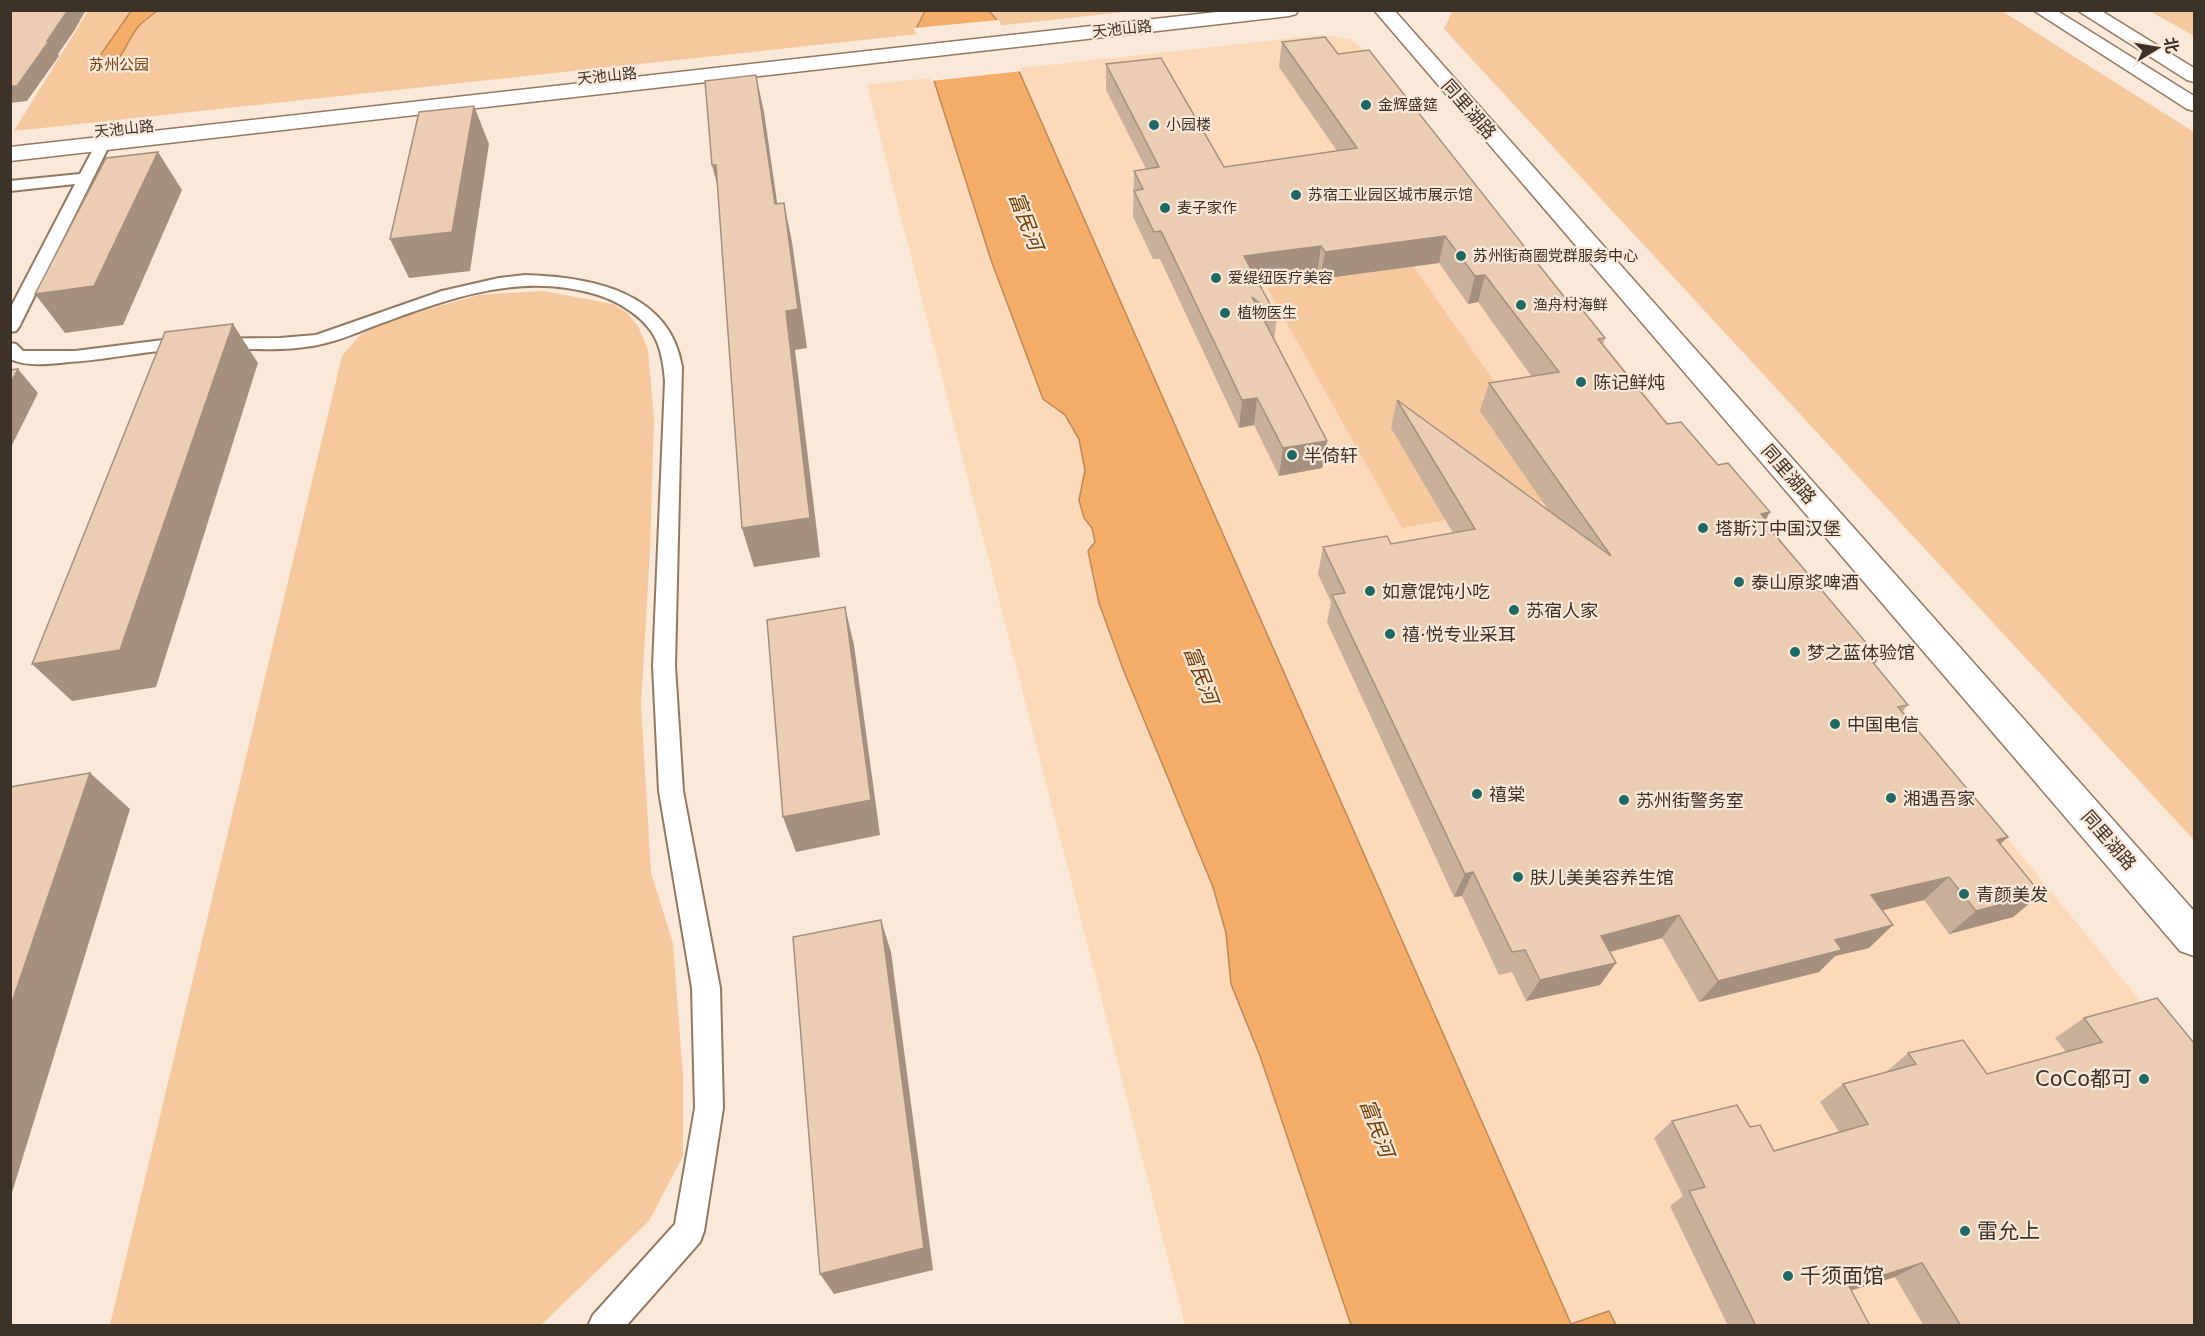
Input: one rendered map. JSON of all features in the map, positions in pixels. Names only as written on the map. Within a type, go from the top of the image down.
[{"type":"street","name":"天池山路","points":[[1060,32],[1203,10]]},
{"type":"street","name":"天池山路","points":[[1060,32],[1289,10]]},
{"type":"street","name":"同里湖路","points":[[1383,10],[2194,939]]},
{"type":"street","points":[[2042,10],[2194,105]]},
{"type":"street","points":[[2086,10],[2194,76]]},
{"type":"street","points":[[851,55],[1060,32]]},
{"type":"street","name":"天池山路","points":[[10,141],[851,55]]},
{"type":"street","name":"天池山路","points":[[10,154],[851,55]]},
{"type":"lane","points":[[10,327],[103,144]]},
{"type":"lane","points":[[10,186],[86,178]]},
{"type":"lane","points":[[16,358],[52,359],[173,344],[250,345],[318,340],[464,288],[531,279],[563,281],[606,292],[623,299],[657,324],[673,351],[674,381],[664,666],[672,791],[706,988],[709,1108],[689,1231],[604,1326]]},
{"type":"shaded area","points":[[1321,35],[1350,39],[1364,49],[2194,1067],[2194,1325],[1185,1325],[867,85]]},
{"type":"green space","points":[[1453,10],[2002,11],[2194,132],[2194,840],[1444,29]]},
{"type":"green space","name":"苏州公园","points":[[88,11],[1134,11],[14,131]]},
{"type":"green space","points":[[2150,11],[2194,11],[2194,36]]},
{"type":"green space","points":[[1413,266],[1575,496],[1402,528],[1267,288]]},
{"type":"green space","points":[[543,291],[613,304],[627,313],[638,326],[648,350],[654,419],[650,550],[641,705],[651,873],[673,943],[683,1076],[683,1156],[649,1221],[541,1325],[110,1325],[342,356],[360,335],[390,320],[479,295]]},
{"type":"water","points":[[131,11],[157,11],[133,33],[122,54],[112,66],[97,72],[93,69],[95,63]]},
{"type":"water","name":"富民河","points":[[925,11],[989,11],[996,19],[1571,1324],[1609,1311],[1616,1325],[1351,1325],[1260,1056],[1231,984],[1226,933],[1213,887],[1123,669],[1099,603],[1088,551],[1095,542],[1092,528],[1084,518],[1079,500],[1085,470],[1079,439],[1065,415],[1043,399],[991,260],[917,27]]},
{"type":"pier","points":[[999,20],[1022,71],[931,81],[914,28]]},
{"type":"building","points":[[10,10],[68,10],[17,86],[10,86]]},
{"type":"building","points":[[1325,37],[1338,54],[1369,50],[1565,298],[1572,297],[1605,338],[1598,339],[1667,424],[1681,422],[1718,465],[1728,463],[1770,512],[1761,514],[1774,529],[1770,529],[1879,658],[1871,660],[1908,705],[1898,707],[2008,837],[1997,840],[2041,894],[1976,911],[1949,877],[1871,895],[1893,925],[1835,940],[1842,950],[1718,981],[1679,915],[1601,936],[1616,963],[1540,980],[1525,950],[1512,952],[1473,872],[1465,874],[1332,595],[1345,593],[1323,547],[1387,536],[1391,544],[1475,529],[1397,400],[1611,556],[1489,383],[1559,372],[1485,275],[1475,276],[1445,236],[1325,252],[1321,246],[1244,256],[1277,317],[1252,297],[1327,441],[1283,448],[1257,398],[1242,400],[1161,231],[1154,232],[1134,191],[1143,189],[1134,171],[1159,167],[1106,64],[1161,58],[1224,167],[1357,148],[1282,42]]},
{"type":"building","points":[[756,75],[775,204],[784,203],[798,309],[786,311],[810,518],[742,528],[716,165],[712,165],[705,81]]},
{"type":"building","points":[[474,106],[452,232],[390,239],[419,112]]},
{"type":"building","points":[[158,152],[94,286],[35,294],[106,158]]},
{"type":"building","points":[[233,324],[120,650],[32,664],[165,332]]},
{"type":"building","points":[[18,369],[10,384],[10,370]]},
{"type":"building","points":[[845,607],[871,800],[783,817],[767,620]]},
{"type":"building","points":[[90,773],[10,1008],[10,787]]},
{"type":"building","points":[[881,920],[924,1248],[820,1274],[793,937]]},
{"type":"building","points":[[2157,998],[2194,1043],[2194,1326],[1961,1326],[1922,1263],[1849,1286],[1870,1326],[1756,1326],[1689,1191],[1705,1187],[1672,1121],[1737,1105],[1750,1127],[1760,1125],[1774,1151],[1868,1124],[1843,1084],[1916,1064],[1908,1053],[1963,1040],[1987,1074],[2102,1042],[2084,1018]]},
{"type":"place","name":"金辉盛筵","points":[[1366,105]]},
{"type":"place","name":"小园楼","points":[[1154,125]]},
{"type":"place","name":"苏宿工业园区城市展示馆","points":[[1296,195]]},
{"type":"place","name":"麦子家作","points":[[1165,208]]},
{"type":"place","name":"苏州街商圈党群服务中心","points":[[1461,256]]},
{"type":"place","name":"爱缇纽医疗美容","points":[[1216,278]]},
{"type":"place","name":"渔舟村海鲜","points":[[1521,305]]},
{"type":"place","name":"植物医生","points":[[1225,313]]},
{"type":"place","name":"陈记鲜炖","points":[[1581,382]]},
{"type":"place","name":"半倚轩","points":[[1292,455]]},
{"type":"place","name":"塔斯汀中国汉堡","points":[[1703,528]]},
{"type":"place","name":"泰山原浆啤酒","points":[[1739,582]]},
{"type":"place","name":"如意馄饨小吃","points":[[1370,591]]},
{"type":"place","name":"苏宿人家","points":[[1514,610]]},
{"type":"place","name":"禧·悦专业采耳","points":[[1390,634]]},
{"type":"place","name":"梦之蓝体验馆","points":[[1795,652]]},
{"type":"place","name":"中国电信","points":[[1835,724]]},
{"type":"place","name":"禧棠","points":[[1477,794]]},
{"type":"place","name":"湘遇吾家","points":[[1891,798]]},
{"type":"place","name":"苏州街警务室","points":[[1624,800]]},
{"type":"place","name":"肤儿美美容养生馆","points":[[1518,877]]},
{"type":"place","name":"青颜美发","points":[[1964,894]]},
{"type":"place","name":"CoCo都可","points":[[2144,1079]]},
{"type":"place","name":"雷允上","points":[[1965,1231]]},
{"type":"place","name":"千须面馆","points":[[1788,1276]]}]
